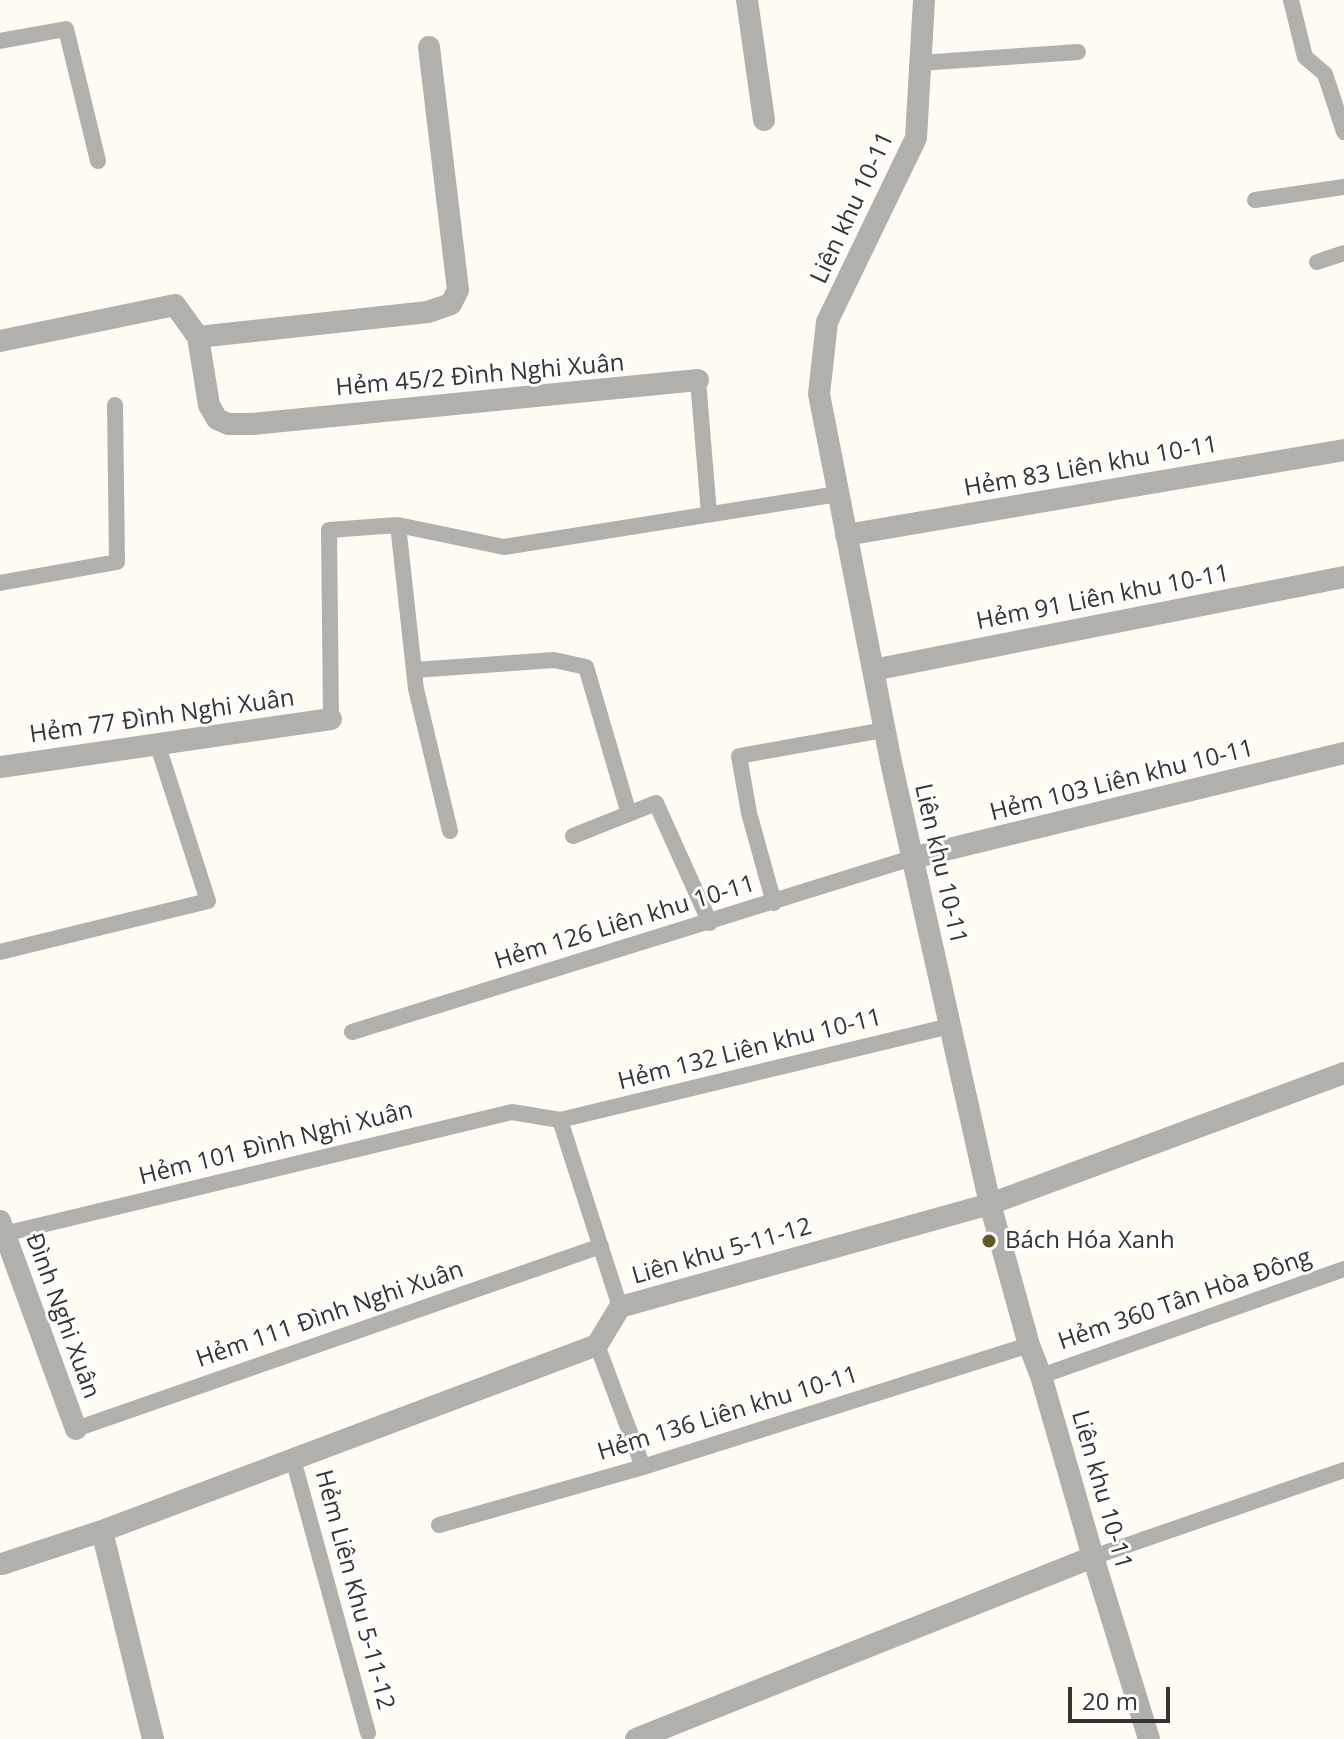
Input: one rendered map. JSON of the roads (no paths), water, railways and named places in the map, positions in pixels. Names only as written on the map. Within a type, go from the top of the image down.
[{"type":"street","points":[[747,0],[764,120]]},
{"type":"street","name":"Liên khu 10-11","points":[[924,0],[916,138],[827,322],[819,394],[884,730],[990,1204],[1029,1345],[1041,1376],[1149,1739]]},
{"type":"street","points":[[0,341],[175,305],[198,337],[428,312],[451,304],[458,290],[429,47]]},
{"type":"street","name":"Hẻm 45/2 Đình Nghi Xuân","points":[[198,337],[209,405],[217,419],[228,424],[698,380]]},
{"type":"street","name":"Hẻm 83 Liên khu 10-11","points":[[846,535],[1344,450]]},
{"type":"street","name":"Hẻm 91 Liên khu 10-11","points":[[873,670],[1344,577]]},
{"type":"street","name":"Hẻm 77 Đình Nghi Xuân","points":[[0,767],[331,719]]},
{"type":"street","name":"Hẻm 103 Liên khu 10-11","points":[[912,858],[1344,753]]},
{"type":"street","name":"Liên khu 5-11-12","points":[[597,1345],[620,1307],[990,1204],[1344,1073]]},
{"type":"street","name":"Đình Nghi Xuân","points":[[1,1230],[76,1429]]},
{"type":"street","points":[[1,1563],[102,1531],[597,1345]]},
{"type":"street","points":[[102,1531],[153,1739]]},
{"type":"street","points":[[636,1739],[1093,1557]]},
{"type":"lane","points":[[1291,0],[1305,57],[1325,74],[1344,132]]},
{"type":"lane","points":[[0,41],[66,29],[98,161]]},
{"type":"lane","points":[[920,63],[1078,52]]},
{"type":"lane","points":[[1255,200],[1344,187]]},
{"type":"lane","points":[[1317,262],[1344,253]]},
{"type":"lane","name":"Hẻm 45/2 Đình Nghi Xuân","points":[[698,380],[709,514]]},
{"type":"lane","points":[[0,583],[117,562],[115,405]]},
{"type":"lane","points":[[331,719],[329,530],[398,525],[504,547],[838,494]]},
{"type":"lane","points":[[398,525],[416,689],[450,831]]},
{"type":"lane","points":[[415,670],[554,660],[586,667],[629,814]]},
{"type":"lane","points":[[774,903],[749,813],[739,756],[884,730]]},
{"type":"lane","points":[[0,952],[208,901],[157,743]]},
{"type":"lane","points":[[573,836],[656,803],[710,923]]},
{"type":"lane","name":"Hẻm 126 Liên khu 10-11","points":[[352,1032],[912,858]]},
{"type":"lane","name":"Hẻm 132 Liên khu 10-11","points":[[560,1120],[950,1026]]},
{"type":"lane","name":"Hẻm 101 Đình Nghi Xuân","points":[[1,1230],[512,1112],[560,1120]]},
{"type":"lane","points":[[560,1120],[620,1307]]},
{"type":"lane","name":"Hẻm 111 Đình Nghi Xuân","points":[[76,1429],[601,1246]]},
{"type":"lane","name":"Hẻm 360 Tân Hòa Đông","points":[[1041,1376],[1344,1269]]},
{"type":"lane","points":[[597,1345],[643,1467]]},
{"type":"lane","name":"Hẻm 136 Liên khu 10-11","points":[[439,1525],[643,1467],[1029,1345]]},
{"type":"lane","name":"Hẻm Liên Khu 5-11-12","points":[[293,1459],[368,1733]]},
{"type":"lane","points":[[1093,1557],[1344,1470]]},
{"type":"place","name":"Bách Hóa Xanh","points":[[989,1241]]}]
